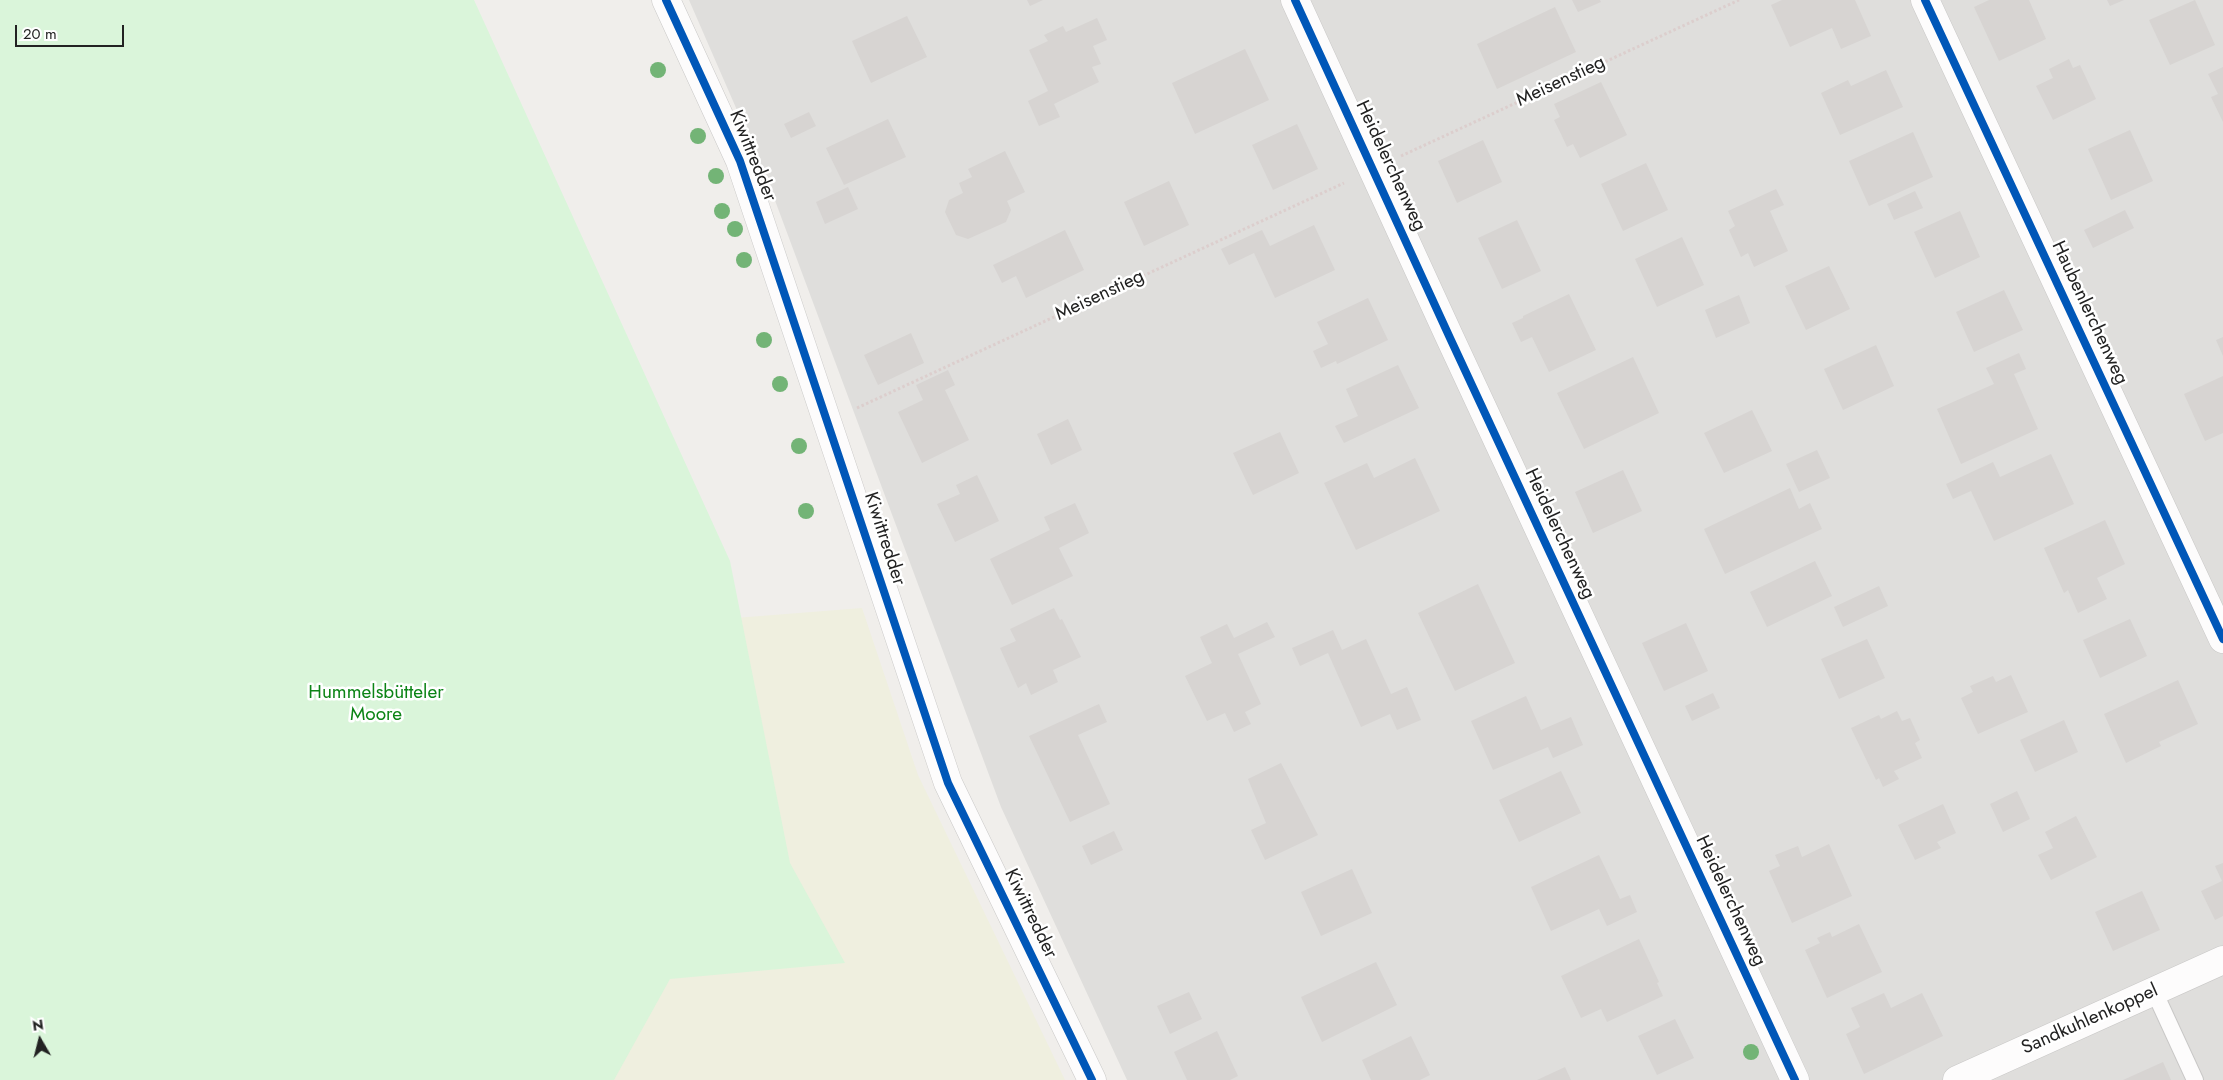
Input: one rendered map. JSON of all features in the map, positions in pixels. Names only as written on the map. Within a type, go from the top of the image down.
[{"type":"street","name":"Kiwittredder","points":[[666,0],[740,162],[948,782],[1092,1080]]},
{"type":"street","name":"Heidelerchenweg","points":[[1295,0],[1795,1080]]},
{"type":"street","name":"Haubenlerchenweg","points":[[1925,0],[2223,639]]},
{"type":"street","name":"Sandkuhlenkoppel","points":[[1958,1080],[2223,960]]},
{"type":"lane","points":[[2154,991],[2195,1080]]},
{"type":"shaded area","points":[[689,0],[2223,0],[2223,1080],[1127,1080],[1001,807],[767,179]]},
{"type":"green space","name":"Hummelsbütteler Moore","points":[[0,0],[474,0],[730,561],[790,863],[845,963],[670,979],[614,1080],[0,1080]]},
{"type":"green space","points":[[862,608],[918,775],[1065,1080],[547,1080],[634,626]]},
{"type":"building","points":[[1027,0],[1043,0],[1030,6]]},
{"type":"building","points":[[1572,0],[1600,0],[1601,2],[1578,12]]},
{"type":"building","points":[[1782,0],[1855,0],[1871,36],[1841,49],[1832,28],[1790,47],[1771,5]]},
{"type":"building","points":[[1989,0],[2029,0],[2046,39],[1999,61],[1974,7]]},
{"type":"building","points":[[2107,0],[2124,0],[2110,6]]},
{"type":"building","points":[[2195,0],[2215,45],[2170,65],[2149,20]]},
{"type":"building","points":[[1555,7],[1576,52],[1497,89],[1477,44]]},
{"type":"building","points":[[907,16],[927,57],[871,83],[852,41]]},
{"type":"building","points":[[1097,18],[1107,40],[1093,46],[1101,64],[1092,67],[1099,82],[1054,104],[1060,117],[1039,126],[1028,101],[1048,91],[1029,50],[1048,41],[1044,35],[1063,26],[1066,32]]},
{"type":"building","points":[[1245,49],[1269,100],[1195,134],[1172,83]]},
{"type":"building","points":[[2069,59],[2073,68],[2080,65],[2096,99],[2053,120],[2036,86],[2053,78],[2049,69]]},
{"type":"building","points":[[2223,67],[2223,122],[2211,97],[2218,94],[2208,74]]},
{"type":"building","points":[[1886,70],[1903,107],[1840,135],[1821,93],[1848,80],[1851,86]]},
{"type":"building","points":[[1601,82],[1627,135],[1580,158],[1573,144],[1567,147],[1554,120],[1560,117],[1554,104]]},
{"type":"building","points":[[809,112],[816,126],[791,138],[784,124]]},
{"type":"building","points":[[888,119],[906,157],[844,185],[826,148]]},
{"type":"building","points":[[1297,124],[1318,169],[1273,190],[1252,145]]},
{"type":"building","points":[[2130,130],[2153,181],[2111,200],[2088,149]]},
{"type":"building","points":[[1913,132],[1933,177],[1869,206],[1849,161]]},
{"type":"building","points":[[1483,140],[1502,182],[1457,203],[1438,161]]},
{"type":"building","points":[[1005,151],[1025,192],[1007,201],[1011,210],[1006,222],[968,239],[956,235],[945,212],[949,200],[963,193],[959,183],[972,177],[968,169]]},
{"type":"building","points":[[1646,163],[1668,210],[1623,231],[1601,184]]},
{"type":"building","points":[[1169,181],[1189,225],[1144,246],[1124,202]]},
{"type":"building","points":[[848,187],[858,209],[825,224],[816,202]]},
{"type":"building","points":[[1776,189],[1784,205],[1770,211],[1788,251],[1754,267],[1748,253],[1741,257],[1729,230],[1735,226],[1728,211]]},
{"type":"building","points":[[1915,191],[1923,208],[1894,220],[1887,204]]},
{"type":"building","points":[[2125,210],[2134,228],[2093,248],[2084,230]]},
{"type":"building","points":[[1960,211],[1980,257],[1935,278],[1914,232]]},
{"type":"building","points":[[1517,220],[1541,271],[1502,289],[1478,238]]},
{"type":"building","points":[[1314,225],[1335,270],[1275,298],[1254,253],[1229,265],[1221,249],[1262,230],[1270,246]]},
{"type":"building","points":[[1065,230],[1084,270],[1026,298],[1016,276],[1002,283],[993,265]]},
{"type":"building","points":[[1682,237],[1704,285],[1657,307],[1635,259]]},
{"type":"building","points":[[1829,266],[1850,309],[1806,330],[1785,286]]},
{"type":"building","points":[[2004,290],[2023,330],[1974,352],[1956,312]]},
{"type":"building","points":[[1569,294],[1596,350],[1549,372],[1532,337],[1521,342],[1512,323]]},
{"type":"building","points":[[1739,295],[1750,323],[1716,338],[1705,310]]},
{"type":"building","points":[[1368,298],[1388,340],[1337,364],[1336,361],[1321,368],[1313,351],[1328,344],[1317,322]]},
{"type":"building","points":[[911,333],[924,363],[878,385],[864,355]]},
{"type":"building","points":[[2223,337],[2223,356],[2216,340]]},
{"type":"building","points":[[1876,345],[1894,386],[1843,410],[1824,369]]},
{"type":"building","points":[[2019,353],[2026,369],[2014,374],[2038,429],[1961,464],[1937,409],[1994,384],[1986,368]]},
{"type":"building","points":[[1633,357],[1659,413],[1584,449],[1557,393]]},
{"type":"building","points":[[1398,365],[1419,408],[1344,443],[1335,426],[1358,416],[1346,389]]},
{"type":"building","points":[[948,370],[955,385],[945,390],[969,440],[922,463],[898,412],[923,400],[916,385]]},
{"type":"building","points":[[2223,376],[2223,433],[2205,441],[2184,394]]},
{"type":"building","points":[[1752,410],[1772,451],[1724,473],[1704,433]]},
{"type":"building","points":[[1068,419],[1082,450],[1051,465],[1037,434]]},
{"type":"building","points":[[1280,432],[1299,473],[1253,495],[1233,453]]},
{"type":"building","points":[[1817,450],[1830,478],[1799,492],[1786,464]]},
{"type":"building","points":[[2051,454],[2074,504],[1994,541],[1971,491],[1953,499],[1946,484],[1993,462],[2000,477]]},
{"type":"building","points":[[1415,458],[1440,511],[1356,550],[1324,483],[1367,463],[1374,478]]},
{"type":"building","points":[[1623,470],[1642,511],[1593,533],[1575,492]]},
{"type":"building","points":[[977,475],[999,521],[955,542],[937,504],[960,494],[956,485]]},
{"type":"building","points":[[1790,488],[1799,509],[1810,503],[1822,529],[1725,574],[1704,529]]},
{"type":"building","points":[[1075,503],[1089,533],[1059,548],[1073,576],[1012,605],[990,559],[1050,530],[1044,517]]},
{"type":"building","points":[[2105,520],[2125,564],[2097,578],[2107,599],[2078,613],[2068,590],[2064,593],[2044,548]]},
{"type":"building","points":[[1815,561],[1832,596],[1767,627],[1750,592]]},
{"type":"building","points":[[1478,584],[1515,663],[1455,691],[1418,613]]},
{"type":"building","points":[[1879,586],[1888,606],[1843,627],[1834,607]]},
{"type":"building","points":[[1054,608],[1060,620],[1062,619],[1081,657],[1053,670],[1058,682],[1031,695],[1026,683],[1018,688],[1000,648],[1016,641],[1010,629]]},
{"type":"building","points":[[2130,619],[2147,656],[2100,678],[2083,640]]},
{"type":"building","points":[[1267,622],[1275,637],[1238,654],[1261,704],[1245,712],[1251,724],[1234,732],[1225,713],[1207,721],[1185,676],[1212,663],[1200,637],[1227,624],[1234,638]]},
{"type":"building","points":[[1686,623],[1708,671],[1664,691],[1642,643]]},
{"type":"building","points":[[1333,630],[1342,650],[1366,639],[1391,694],[1407,687],[1421,720],[1397,730],[1390,714],[1361,727],[1328,653],[1300,666],[1292,648]]},
{"type":"building","points":[[1867,639],[1885,678],[1839,699],[1821,659]]},
{"type":"building","points":[[2011,675],[2028,712],[1978,734],[1961,698],[1973,692],[1970,686],[1993,676],[1996,682]]},
{"type":"building","points":[[2178,680],[2198,724],[2159,742],[2161,746],[2126,763],[2104,714]]},
{"type":"building","points":[[1713,693],[1720,708],[1692,721],[1685,706]]},
{"type":"building","points":[[1526,696],[1541,730],[1571,717],[1583,745],[1553,758],[1548,747],[1493,770],[1471,721]]},
{"type":"building","points":[[1099,704],[1107,722],[1078,735],[1110,804],[1070,822],[1029,736]]},
{"type":"building","points":[[1897,711],[1902,721],[1910,718],[1920,740],[1915,743],[1922,758],[1894,771],[1899,779],[1883,787],[1879,778],[1876,780],[1851,728],[1879,715],[1881,719]]},
{"type":"building","points":[[2064,720],[2078,752],[2035,772],[2020,740]]},
{"type":"building","points":[[1281,763],[1318,835],[1265,860],[1251,830],[1266,823],[1248,779]]},
{"type":"building","points":[[1561,771],[1581,813],[1519,842],[1499,800]]},
{"type":"building","points":[[2017,791],[2030,819],[2003,832],[1990,804]]},
{"type":"building","points":[[1943,804],[1956,833],[1937,842],[1941,848],[1915,860],[1898,825]]},
{"type":"building","points":[[2076,816],[2097,857],[2051,880],[2038,855],[2053,848],[2045,832]]},
{"type":"building","points":[[1114,831],[1123,850],[1091,865],[1082,846]]},
{"type":"building","points":[[1829,844],[1852,896],[1792,923],[1769,871],[1780,866],[1775,855],[1798,846],[1802,857]]},
{"type":"building","points":[[1599,855],[1620,899],[1630,895],[1637,912],[1607,926],[1599,909],[1551,931],[1531,887]]},
{"type":"building","points":[[2223,863],[2223,916],[2215,920],[2201,891],[2222,881],[2215,866]]},
{"type":"building","points":[[1352,869],[1372,913],[1321,936],[1301,892]]},
{"type":"building","points":[[2142,891],[2160,930],[2113,951],[2095,912]]},
{"type":"building","points":[[1859,924],[1882,972],[1827,998],[1805,950],[1820,943],[1817,938],[1830,932],[1832,937]]},
{"type":"building","points":[[1639,939],[1659,982],[1657,983],[1663,996],[1607,1022],[1601,1009],[1581,1018],[1561,976]]},
{"type":"building","points":[[1376,962],[1397,1005],[1322,1042],[1301,997]]},
{"type":"building","points":[[1189,992],[1202,1019],[1170,1034],[1157,1006]]},
{"type":"building","points":[[1884,993],[1891,1008],[1922,993],[1943,1036],[1864,1074],[1846,1034],[1860,1027],[1851,1008]]},
{"type":"building","points":[[1675,1019],[1694,1058],[1657,1075],[1638,1036]]},
{"type":"building","points":[[1217,1031],[1238,1076],[1230,1080],[1187,1080],[1174,1052]]},
{"type":"building","points":[[1411,1036],[1430,1075],[1420,1080],[1371,1080],[1362,1060]]},
{"type":"building","points":[[2163,1062],[2171,1080],[2123,1080]]},
{"type":"building","points":[[1565,1067],[1571,1080],[1537,1080]]},
{"type":"cycle path","points":[[666,0],[740,161],[948,783],[1092,1080]]},
{"type":"cycle path","points":[[1295,0],[1795,1080]]},
{"type":"cycle path","points":[[1925,0],[2223,639]]}]
